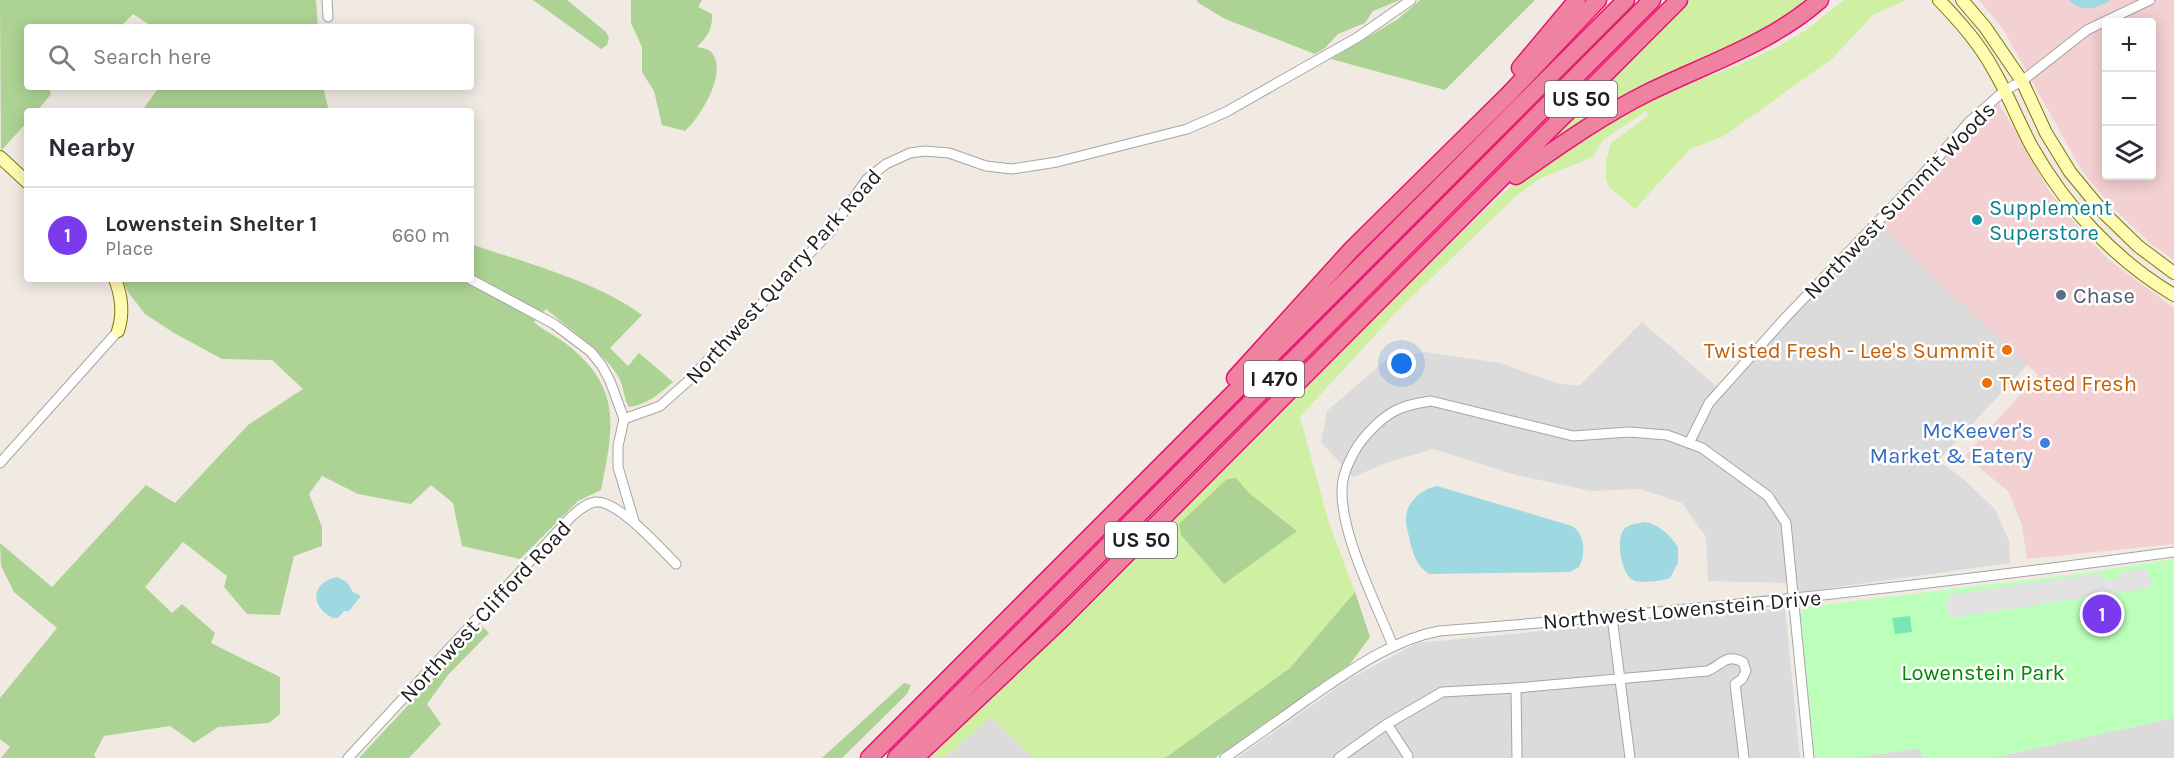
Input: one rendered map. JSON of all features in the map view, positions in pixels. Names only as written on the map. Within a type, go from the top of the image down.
[{"type":"highway","points":[[1441,160],[1578,0]]},
{"type":"highway","points":[[1138,489],[1303,301],[1507,96],[1598,0]]},
{"type":"highway","name":"I 470","points":[[869,758],[1626,0]]},
{"type":"highway","name":"I 470","points":[[896,758],[1652,0]]},
{"type":"highway","name":"US 50","points":[[915,758],[1061,620],[1679,0]]},
{"type":"highway","points":[[1483,199],[1600,119],[1647,93],[1715,63],[1778,31],[1820,0]]},
{"type":"highway","points":[[1715,63],[1779,37],[1808,20],[1834,0]]},
{"type":"main road","points":[[1939,0],[1973,39],[1993,68],[2033,148],[2087,224],[2134,268],[2174,295]]},
{"type":"main road","points":[[1962,0],[1985,27],[2022,81],[2046,133],[2070,172],[2103,213],[2138,246],[2174,273]]},
{"type":"main road","points":[[0,157],[24,179]]},
{"type":"main road","points":[[116,282],[122,308],[122,319],[118,331]]},
{"type":"street","points":[[327,0],[328,17]]},
{"type":"street","name":"Northwest Quarry Park Road","points":[[624,419],[660,406],[687,382],[829,233],[867,179],[886,164],[910,153],[925,151],[950,153],[986,166],[1012,169],[1091,155],[1187,129],[1226,112],[1358,37],[1411,0]]},
{"type":"street","name":"Northwest Summit Woods","points":[[1689,443],[1709,403],[1715,396],[1786,317],[1918,180],[1970,122],[2004,91],[2022,81],[2088,30],[2150,0]]},
{"type":"street","points":[[474,281],[554,324],[591,352],[610,381],[624,419],[618,447],[618,467],[634,521],[676,564]]},
{"type":"street","points":[[0,463],[118,331]]},
{"type":"street","points":[[1393,646],[1344,522],[1341,488],[1359,443],[1380,420],[1408,404],[1431,401],[1573,436],[1629,432],[1667,435],[1702,448],[1768,496],[1786,523],[1809,758]]},
{"type":"street","name":"Northwest Clifford Road","points":[[348,758],[579,510],[595,502],[603,502],[634,521]]},
{"type":"street","name":"Northwest Lowenstein Drive","points":[[1225,758],[1346,673],[1393,646],[1422,634],[1795,599],[2174,552]]},
{"type":"street","points":[[1612,617],[1630,758]]},
{"type":"street","points":[[1339,758],[1387,724],[1442,692],[1516,688],[1707,671],[1718,668],[1726,659],[1734,658],[1743,662],[1746,671],[1742,679],[1735,684],[1744,758]]},
{"type":"street","points":[[1516,688],[1517,758]]},
{"type":"street","points":[[1387,724],[1408,756]]},
{"type":"shaded area","points":[[1979,0],[2174,0],[2174,260],[2151,244],[2113,208],[2082,171],[2003,29]]},
{"type":"shaded area","points":[[1996,99],[2049,191],[2084,234],[2109,260],[2174,308],[2174,544],[2027,559],[2022,525],[2008,491],[1965,456],[2038,375],[1876,223]]},
{"type":"shaded area","points":[[1876,223],[2028,364],[1938,461],[1961,477],[1995,509],[2009,541],[2010,563],[1794,593],[1793,583],[1708,581],[1706,537],[1682,503],[1641,489],[1591,491],[1516,475],[1433,449],[1386,463],[1353,477],[1321,442],[1327,411],[1387,359],[1425,352],[1500,363],[1556,383],[1579,386],[1642,322],[1721,390]]},
{"type":"shaded area","points":[[2146,568],[2147,574],[2150,573],[2151,588],[1949,618],[1947,595],[2101,573],[2103,580],[2119,578],[2119,573]]},
{"type":"shaded area","points":[[1785,608],[1800,758],[1237,758],[1348,680],[1417,643]]},
{"type":"shaded area","points":[[991,717],[1033,758],[944,758],[955,747]]},
{"type":"shaded area","points":[[2174,718],[2174,758],[1991,758]]},
{"type":"shaded area","points":[[1920,748],[1922,758],[1854,758]]},
{"type":"green space","points":[[0,0],[316,0],[318,24],[148,24],[133,14],[123,24],[24,24],[24,90],[49,90],[51,94],[39,108],[24,108],[24,125],[1,151]]},
{"type":"green space","points":[[533,0],[567,0],[606,32],[609,38],[607,45],[601,49]]},
{"type":"green space","points":[[631,0],[702,0],[698,7],[712,14],[709,32],[697,47],[710,51],[715,59],[717,69],[715,81],[705,104],[685,131],[662,125],[654,91],[642,72],[642,47],[631,23]]},
{"type":"green space","points":[[1197,0],[1400,0],[1373,11],[1365,23],[1338,34],[1325,48],[1315,54],[1225,19]]},
{"type":"green space","points":[[1420,0],[1535,0],[1445,90],[1331,59],[1398,19]]},
{"type":"green space","points":[[1689,0],[1806,0],[1765,29],[1618,104],[1541,151]]},
{"type":"green space","points":[[1844,0],[1906,0],[1873,15],[1833,58],[1724,136],[1690,149],[1635,209],[1609,187],[1606,179],[1606,161],[1611,143],[1648,116],[1646,111],[1603,140],[1594,155],[1588,159],[1541,178],[1516,196],[1397,311],[1300,417],[1329,523],[1355,592],[1290,668],[1165,758],[1033,758],[991,717],[944,758],[928,758],[1325,364],[1502,194],[1525,176],[1640,104],[1738,65],[1781,45],[1806,30]],"holes":[[[1236,478],[1249,493],[1297,531],[1179,524]]]},
{"type":"green space","points":[[157,90],[324,90],[328,108],[144,108]]},
{"type":"green space","points":[[474,245],[582,283],[624,303],[642,315],[610,348],[628,366],[639,353],[673,382],[647,401],[629,407],[621,383],[612,367],[595,349],[546,309],[534,322],[569,346],[586,362],[598,378],[606,395],[610,412],[609,448],[601,490],[578,501],[520,559],[462,546],[453,503],[431,485],[411,504],[358,494],[322,476],[309,494],[322,527],[322,546],[294,556],[280,615],[247,614],[224,587],[227,576],[183,542],[145,587],[172,613],[182,604],[215,633],[211,643],[280,677],[280,714],[269,723],[218,727],[194,743],[170,726],[104,736],[94,755],[96,758],[1,758],[10,747],[0,739],[0,698],[57,628],[14,592],[1,566],[0,543],[52,587],[146,485],[175,503],[248,425],[303,389],[272,360],[222,359],[174,333],[145,314],[123,282],[474,282]]},
{"type":"green space","points":[[1236,478],[1249,493],[1297,531],[1224,584],[1181,535],[1179,524],[1227,479]]},
{"type":"green space","name":"Lowenstein Park","points":[[2174,559],[2174,718],[1991,758],[1922,758],[1920,748],[1854,758],[1815,758],[1800,615],[1805,607],[2093,572]]},
{"type":"green space","points":[[1355,592],[1370,637],[1350,664],[1215,758],[1165,758],[1290,668]]},
{"type":"green space","points":[[1910,616],[1912,632],[1895,634],[1892,618]]},
{"type":"green space","points":[[482,626],[489,633],[448,675],[427,704],[441,724],[409,758],[359,758]]},
{"type":"green space","points":[[904,683],[911,685],[907,694],[842,758],[822,758]]},
{"type":"water","points":[[2068,0],[2111,0],[2100,6],[2084,8]]},
{"type":"water","points":[[1437,486],[1572,526],[1582,539],[1583,556],[1579,567],[1570,572],[1429,574],[1418,564],[1414,556],[1406,518],[1409,507],[1416,497]]},
{"type":"water","points":[[1643,522],[1663,530],[1678,547],[1678,563],[1670,578],[1641,582],[1633,580],[1625,571],[1620,547],[1622,533],[1625,528]]},
{"type":"water","points":[[337,577],[347,582],[353,592],[361,596],[349,611],[344,611],[338,618],[333,618],[320,608],[316,596],[322,584]]},
{"type":"place","name":"Supplement Superstore","points":[[1977,220]]},
{"type":"place","name":"Chase","points":[[2061,295]]},
{"type":"place","name":"Twisted Fresh - Lee's Summit","points":[[2007,350]]},
{"type":"place","name":"Twisted Fresh","points":[[1987,383]]},
{"type":"place","name":"McKeever's Market & Eatery","points":[[2045,443]]},
{"type":"place","name":"Lowenstein Shelter 1","points":[[2102,614]]}]
